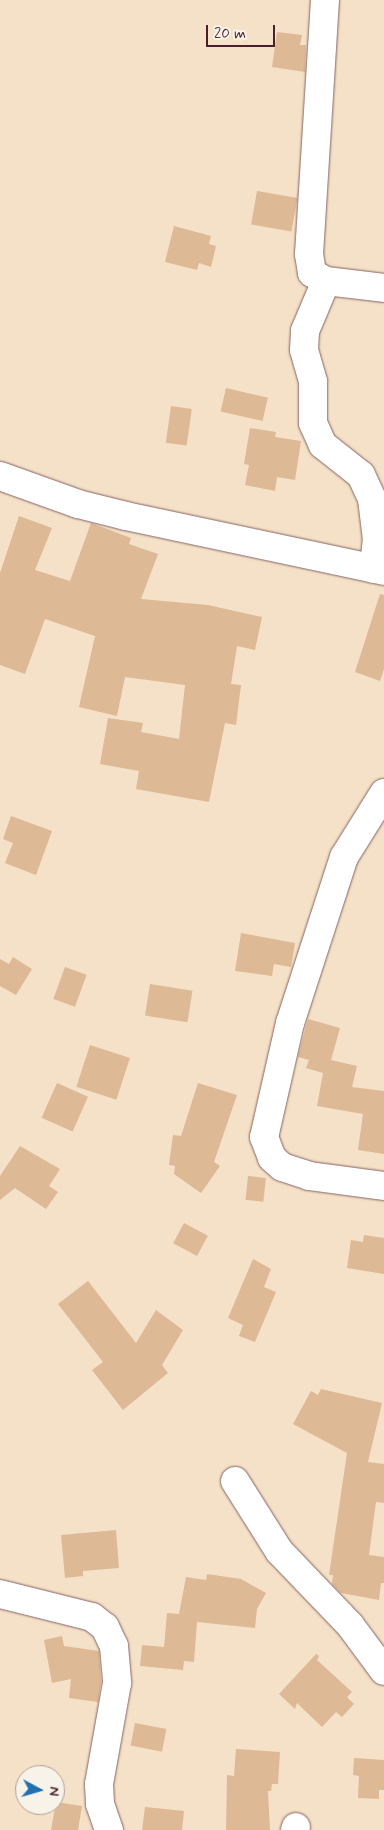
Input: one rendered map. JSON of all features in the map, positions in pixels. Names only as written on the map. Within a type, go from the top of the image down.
[{"type":"street","points":[[325,0],[309,254],[312,272],[326,281],[384,288]]},
{"type":"street","points":[[0,476],[70,501],[126,516],[316,559],[379,570],[372,499],[361,475],[323,445],[312,423],[313,382],[304,350],[305,331],[326,281]]},
{"type":"street","points":[[384,793],[344,857],[290,1023],[264,1137],[272,1158],[282,1167],[308,1176],[384,1186]]},
{"type":"street","points":[[235,1482],[280,1551],[350,1625],[384,1671]]},
{"type":"street","points":[[0,1594],[92,1617],[106,1627],[114,1646],[117,1684],[99,1784],[100,1804],[109,1830]]},
{"type":"building","points":[[277,32],[302,35],[300,45],[306,45],[305,72],[272,67]]},
{"type":"building","points":[[257,191],[297,198],[291,232],[251,224]]},
{"type":"building","points":[[174,226],[211,236],[209,244],[216,246],[211,267],[199,263],[197,270],[165,262]]},
{"type":"building","points":[[226,388],[268,398],[262,421],[221,411]]},
{"type":"building","points":[[171,406],[192,409],[187,446],[166,443]]},
{"type":"building","points":[[250,428],[276,432],[275,437],[301,441],[295,480],[277,477],[275,491],[245,485],[249,465],[244,464]]},
{"type":"building","points":[[19,516],[52,528],[35,570],[70,581],[91,523],[131,538],[129,544],[158,554],[141,599],[208,605],[262,617],[255,650],[237,646],[231,684],[241,685],[236,725],[225,723],[209,802],[136,789],[139,771],[100,764],[108,718],[143,723],[141,732],[179,739],[185,685],[125,677],[117,716],[79,707],[95,636],[45,619],[25,674],[0,665],[0,573]]},
{"type":"building","points":[[380,594],[384,595],[384,669],[380,681],[355,672]]},
{"type":"building","points":[[11,816],[52,831],[36,875],[5,863],[13,843],[3,839]]},
{"type":"building","points":[[241,933],[295,943],[291,967],[274,964],[272,976],[235,971]]},
{"type":"building","points":[[13,957],[32,969],[16,995],[0,986],[0,959],[9,964]]},
{"type":"building","points":[[65,967],[87,975],[75,1007],[53,999]]},
{"type":"building","points":[[150,984],[192,991],[187,1022],[145,1016]]},
{"type":"building","points":[[308,1019],[340,1028],[331,1060],[357,1066],[352,1087],[384,1091],[384,1154],[358,1150],[363,1114],[317,1106],[323,1073],[306,1068],[309,1060],[298,1057]]},
{"type":"building","points":[[90,1045],[130,1058],[116,1100],[76,1087]]},
{"type":"building","points":[[57,1083],[88,1097],[73,1132],[42,1118]]},
{"type":"building","points":[[198,1083],[237,1095],[214,1162],[220,1166],[201,1193],[174,1174],[175,1166],[169,1165],[173,1135],[181,1136]]},
{"type":"building","points":[[20,1146],[60,1169],[49,1186],[58,1192],[46,1209],[15,1188],[0,1200],[0,1176]]},
{"type":"building","points":[[248,1176],[266,1178],[263,1202],[245,1200]]},
{"type":"building","points":[[184,1223],[208,1236],[197,1256],[173,1243]]},
{"type":"building","points":[[364,1235],[384,1238],[384,1274],[347,1268],[351,1240],[363,1242]]},
{"type":"building","points":[[253,1259],[271,1269],[264,1287],[276,1292],[255,1342],[239,1336],[243,1325],[228,1318]]},
{"type":"building","points":[[88,1281],[136,1343],[156,1310],[183,1330],[162,1365],[168,1373],[123,1410],[92,1370],[103,1362],[58,1304]]},
{"type":"building","points":[[321,1389],[382,1403],[368,1462],[384,1464],[384,1503],[376,1502],[369,1555],[384,1557],[384,1583],[381,1583],[379,1600],[341,1593],[332,1584],[333,1575],[329,1575],[347,1453],[293,1424],[311,1391],[318,1395]]},
{"type":"building","points":[[116,1530],[119,1568],[83,1571],[83,1576],[65,1578],[61,1535]]},
{"type":"building","points":[[207,1574],[241,1579],[266,1593],[257,1609],[255,1628],[197,1622],[194,1662],[184,1661],[183,1670],[140,1666],[142,1645],[164,1647],[167,1613],[179,1614],[186,1577],[206,1580]]},
{"type":"building","points":[[62,1636],[64,1646],[99,1651],[101,1682],[98,1702],[69,1698],[71,1679],[52,1683],[44,1640]]},
{"type":"building","points":[[316,1654],[319,1656],[317,1660],[352,1692],[347,1697],[354,1704],[342,1717],[336,1712],[322,1727],[297,1703],[295,1709],[279,1694]]},
{"type":"building","points":[[135,1723],[166,1729],[162,1752],[131,1746]]},
{"type":"building","points":[[236,1749],[280,1752],[278,1784],[272,1784],[271,1791],[268,1791],[270,1830],[226,1830],[227,1775],[234,1776]]},
{"type":"building","points":[[354,1758],[384,1760],[384,1790],[379,1790],[379,1799],[358,1798],[359,1776],[353,1775]]},
{"type":"building","points":[[65,1803],[82,1806],[78,1830],[51,1830],[54,1815],[65,1815]]},
{"type":"building","points":[[145,1807],[184,1811],[182,1830],[142,1830]]}]
